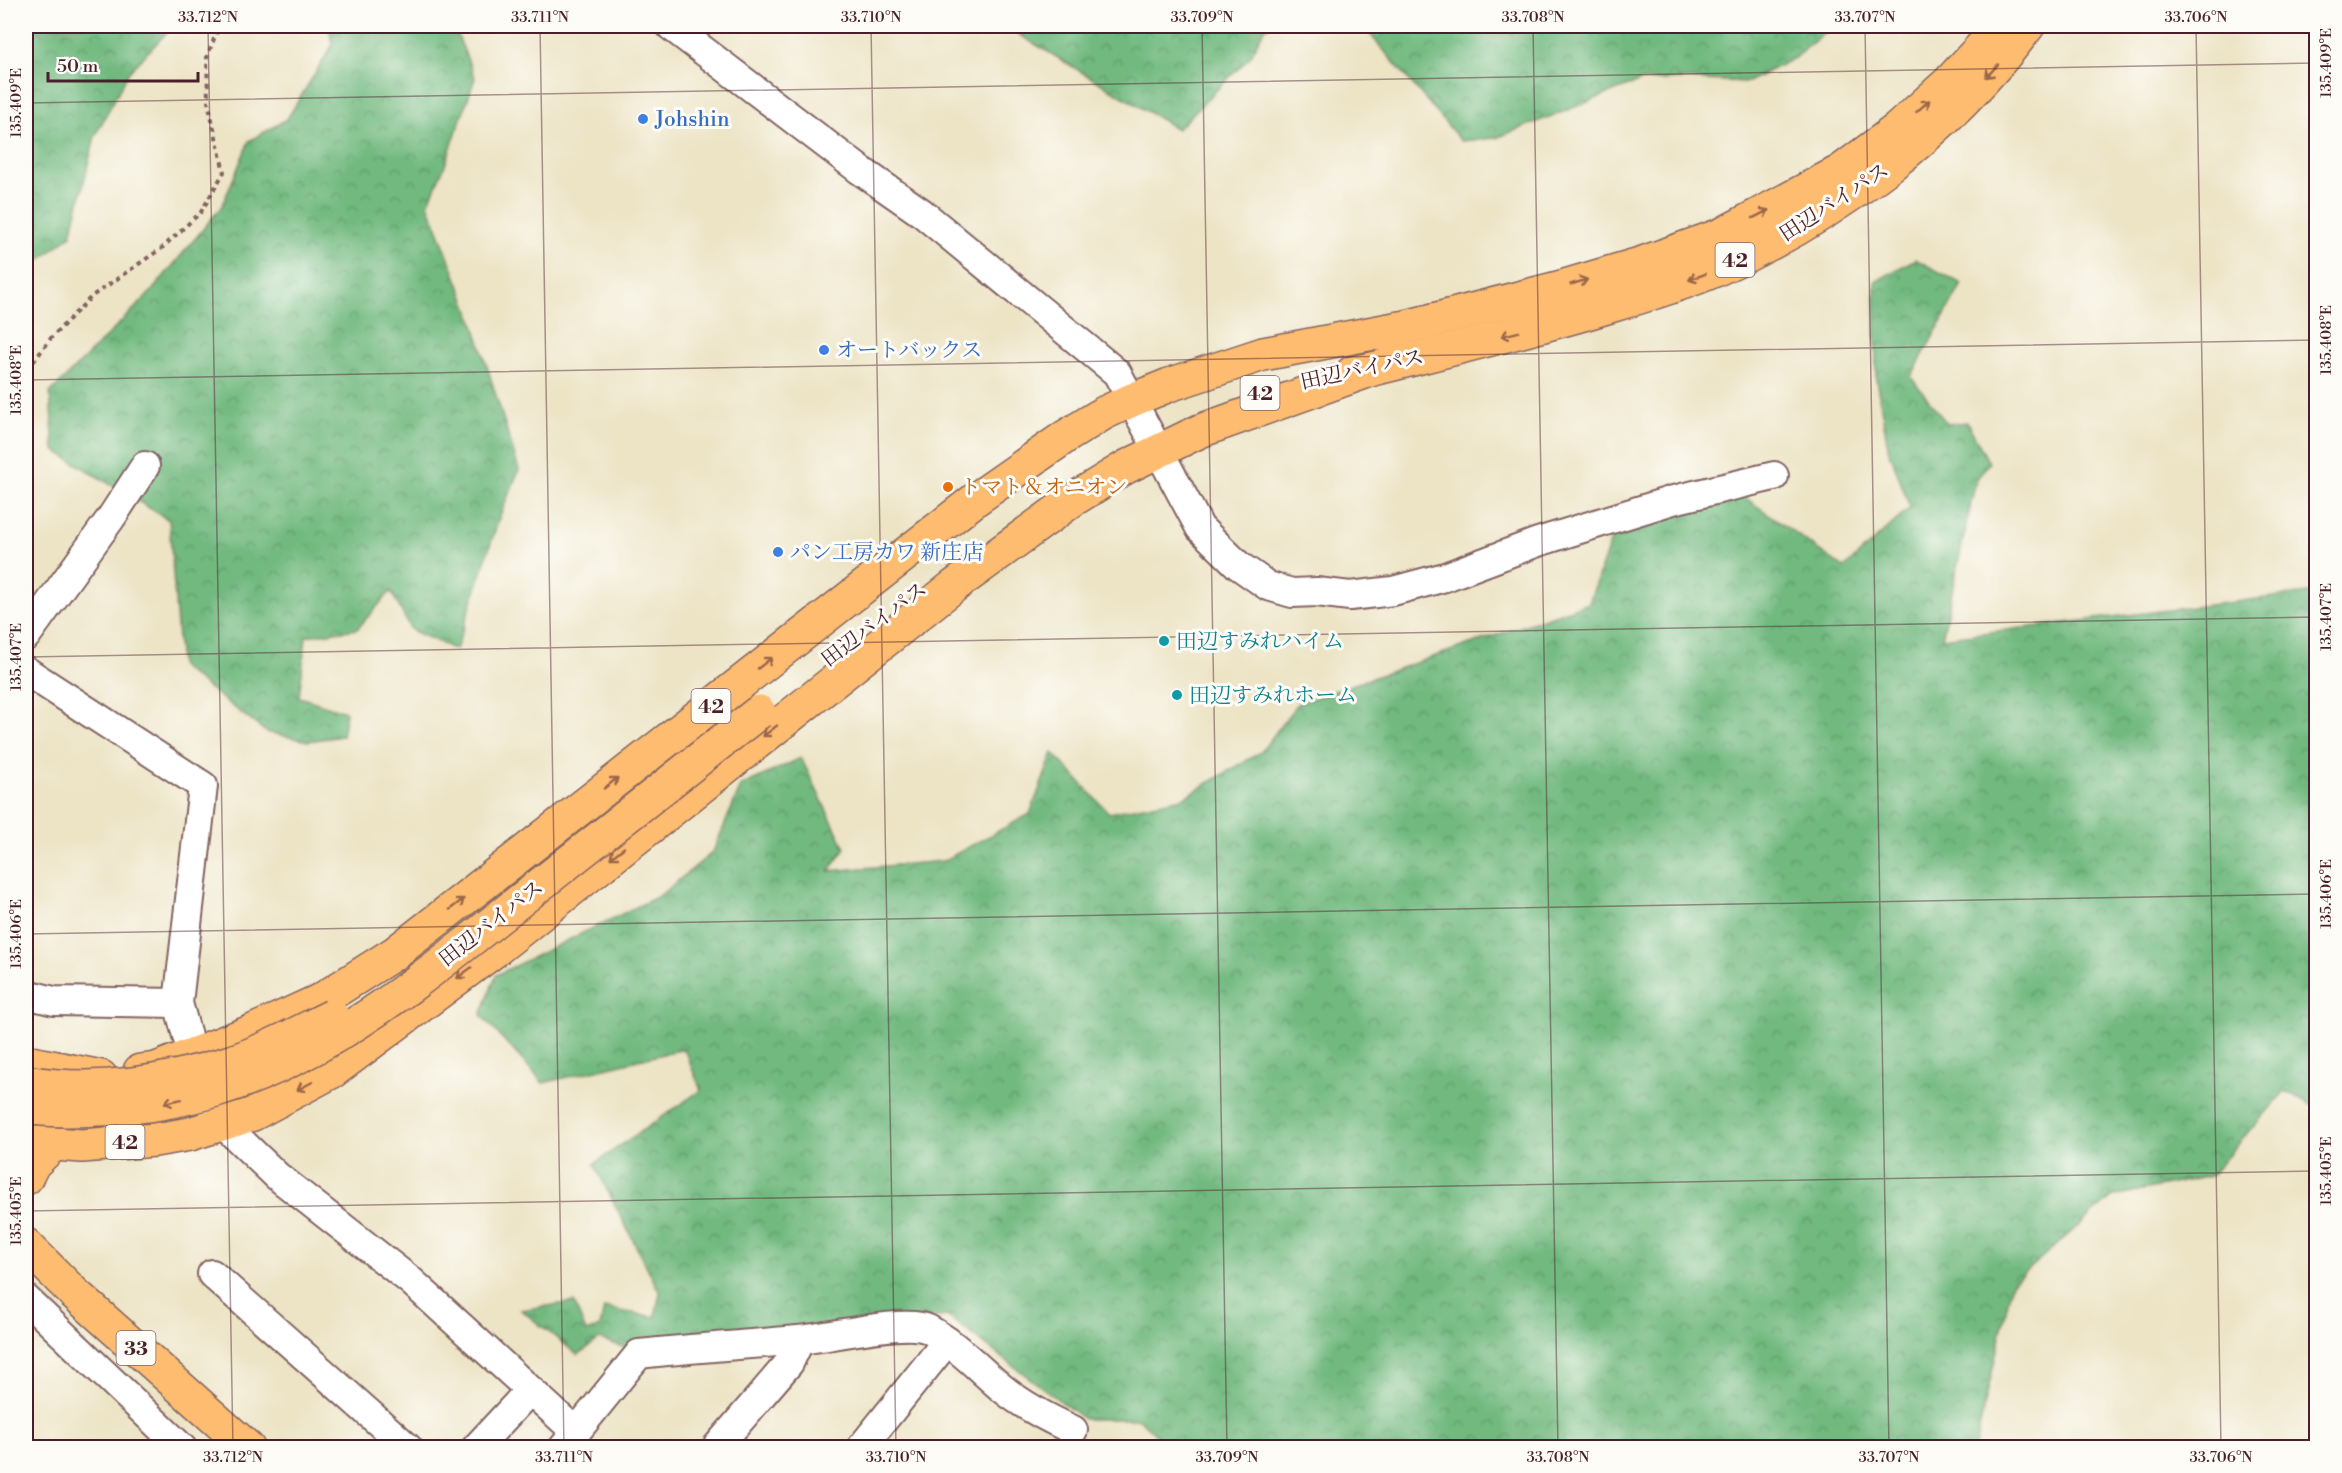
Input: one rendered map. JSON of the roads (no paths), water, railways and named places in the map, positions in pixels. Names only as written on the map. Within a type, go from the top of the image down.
[{"type":"main road","name":"田辺バイパス","points":[[26,1082],[86,1087],[131,1084],[174,1077],[232,1061],[347,1008],[493,905],[1007,522],[1063,484],[1117,452],[1146,425],[1169,384],[1263,354],[1401,328],[1558,288],[1644,263],[1731,230],[1841,171],[1896,130],[1949,82],[2001,26]]},
{"type":"main road","name":"田辺バイパス","points":[[1146,425],[1304,380],[1373,369],[1557,323],[1712,272],[1834,206],[1900,159],[1952,114],[2004,58],[2028,26]]},
{"type":"main road","name":"42","points":[[26,1091],[156,1069],[253,1031],[321,1000],[395,953],[976,499],[1065,437],[1104,413],[1146,425],[1126,467],[1074,499],[954,586],[494,951],[333,1071],[252,1114],[190,1134],[155,1140],[82,1146],[40,1143]]},
{"type":"main road","name":"田辺バイパス","points":[[26,1107],[75,1110],[121,1109],[166,1103],[207,1094],[252,1079],[333,1040],[397,997],[755,708]]},
{"type":"main road","name":"42","points":[[26,1062],[101,1077]]},
{"type":"main road","points":[[26,1178],[40,1143]]},
{"type":"main road","name":"33","points":[[26,1245],[73,1292],[249,1448]]},
{"type":"street","points":[[671,26],[860,170],[922,213],[1117,373],[1200,528],[1238,565],[1268,586],[1293,593],[1317,592],[1350,596],[1393,591],[1445,577],[1538,542],[1673,500],[1774,476]]},
{"type":"street","points":[[26,636],[111,518],[145,465]]},
{"type":"street","points":[[26,672],[203,786],[178,1003],[192,1054],[212,1108],[223,1124],[278,1176],[411,1281],[530,1390],[569,1440],[639,1354],[693,1347],[800,1340],[894,1326],[926,1328],[947,1341],[1006,1391],[1045,1417],[1073,1430]]},
{"type":"street","points":[[26,994],[54,1001],[178,1003]]},
{"type":"street","points":[[212,1274],[392,1442]]},
{"type":"street","points":[[26,1299],[182,1448]]},
{"type":"street","points":[[716,1448],[789,1363],[800,1340]]},
{"type":"street","points":[[861,1448],[947,1341]]},
{"type":"street","points":[[476,1448],[530,1390]]},
{"type":"place","name":"Johshin","points":[[643,119]]},
{"type":"place","name":"オートバックス","points":[[824,350]]},
{"type":"place","name":"トマト＆オニオン","points":[[948,487]]},
{"type":"place","name":"パン工房カワ 新庄店","points":[[778,552]]},
{"type":"place","name":"田辺すみれハイム","points":[[1164,641]]},
{"type":"place","name":"田辺すみれホーム","points":[[1177,695]]}]
